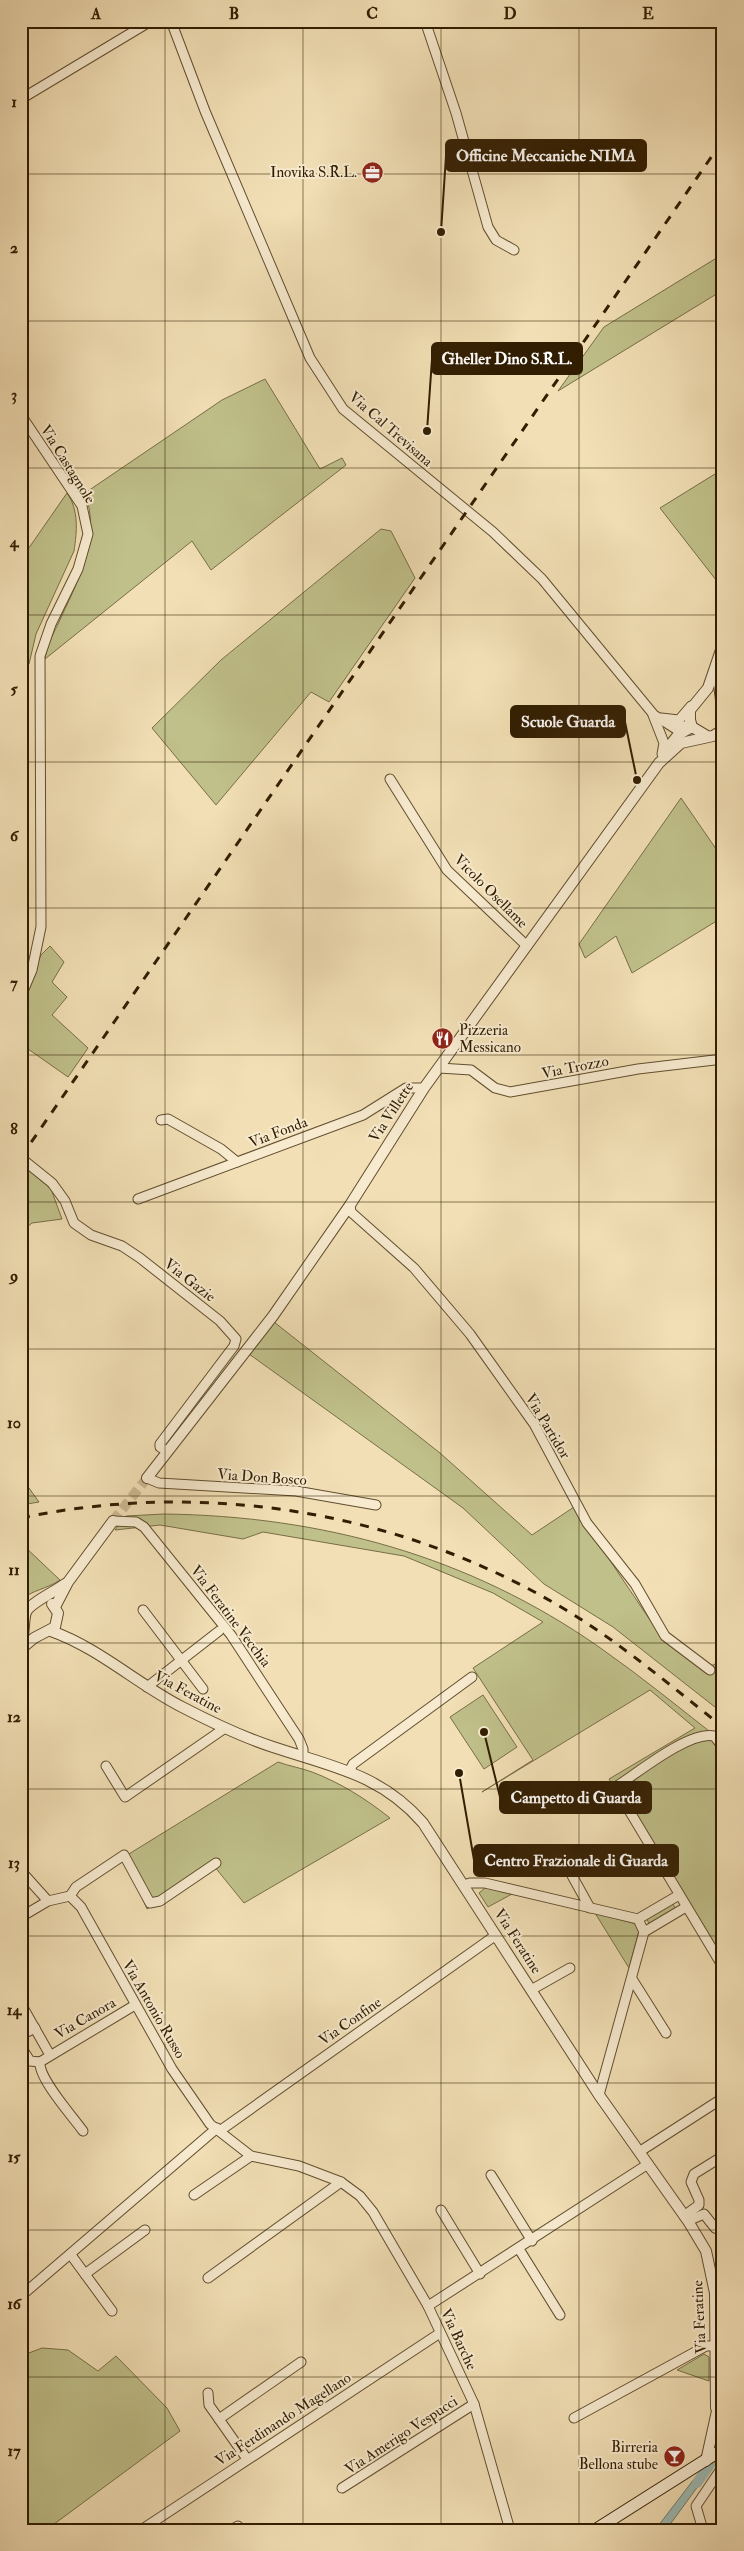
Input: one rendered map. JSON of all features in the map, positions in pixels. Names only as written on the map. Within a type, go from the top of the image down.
[{"type":"main road","points":[[596,2530],[723,2449]]},
{"type":"street","points":[[21,99],[151,21]]},
{"type":"street","name":"Via Cal Trevisana","points":[[171,21],[216,138],[310,358],[343,409],[493,532],[542,579],[653,714],[676,729],[692,725]]},
{"type":"street","points":[[426,21],[451,96],[488,228],[496,240],[514,250]]},
{"type":"street","name":"Via Castagnole","points":[[21,415],[82,506],[88,534],[78,569],[51,624],[40,656],[40,927],[32,970],[21,996]]},
{"type":"street","points":[[653,714],[679,720],[684,718],[708,688],[723,644]]},
{"type":"street","points":[[717,664],[722,701]]},
{"type":"street","points":[[707,736],[692,725],[689,716],[696,702],[711,696],[722,701]]},
{"type":"street","name":"Via Cal Trevisana","points":[[653,714],[664,742],[659,762]]},
{"type":"street","name":"Via Villette","points":[[146,1478],[272,1316],[350,1205],[424,1088],[659,762],[673,739],[692,725]]},
{"type":"street","name":"Via Villette","points":[[659,762],[681,743],[714,736],[723,730]]},
{"type":"street","name":"Vicolo Osellame","points":[[390,779],[447,870],[527,946]]},
{"type":"street","name":"Via Trozzo","points":[[439,1068],[471,1070],[495,1088],[510,1092],[638,1069],[723,1059]]},
{"type":"street","name":"Via Fonda","points":[[138,1199],[362,1115],[406,1088],[424,1088]]},
{"type":"street","points":[[161,1120],[168,1119],[176,1123],[221,1149],[237,1162]]},
{"type":"street","name":"Via Gazie","points":[[21,1158],[52,1183],[65,1201],[74,1223],[91,1235],[122,1246],[140,1258],[220,1321],[236,1339],[234,1346],[160,1444],[160,1447],[167,1451]]},
{"type":"street","name":"Via Partidor","points":[[350,1205],[350,1212],[414,1268],[470,1334],[534,1424],[587,1523],[635,1584],[666,1636],[710,1670]]},
{"type":"street","name":"Via Don Bosco","points":[[146,1478],[158,1483],[296,1491],[376,1505]]},
{"type":"street","points":[[21,1649],[57,1623],[57,1611],[68,1582],[113,1521]]},
{"type":"street","name":"Via Feratine Vecchia","points":[[113,1521],[136,1522],[144,1527],[218,1618],[246,1656],[299,1739],[303,1749],[303,1756]]},
{"type":"street","points":[[21,1643],[29,1606],[68,1582]]},
{"type":"street","points":[[39,1601],[48,1602],[57,1611]]},
{"type":"street","points":[[143,1610],[204,1688]]},
{"type":"street","name":"Via Feratine","points":[[57,1611],[78,1642]]},
{"type":"street","points":[[26,1619],[32,1630],[47,1632]]},
{"type":"street","points":[[147,1687],[219,1631]]},
{"type":"street","name":"Via Feratine","points":[[47,1632],[78,1642],[147,1687],[225,1728],[272,1747],[350,1770],[378,1785],[414,1813],[431,1834],[600,2095],[706,2251],[715,2293],[715,2346],[721,2418],[714,2430],[706,2461]]},
{"type":"street","points":[[350,1770],[353,1764],[472,1677]]},
{"type":"street","points":[[106,1766],[125,1797],[225,1728]]},
{"type":"street","points":[[723,1747],[714,1736],[701,1736],[687,1741],[617,1786],[618,1792],[723,1967]]},
{"type":"street","points":[[560,1852],[590,1908]]},
{"type":"street","points":[[21,1917],[48,1901],[70,1896],[76,1887],[124,1855],[150,1903],[160,1901],[216,1863]]},
{"type":"street","points":[[21,1871],[48,1901]]},
{"type":"street","points":[[464,1885],[485,1883],[638,1919],[678,1894]]},
{"type":"street","name":"Via Antonio Russo","points":[[70,1896],[81,1907],[135,2005],[193,2102],[206,2119],[219,2129]]},
{"type":"street","points":[[644,1932],[686,1907]]},
{"type":"street","points":[[600,2095],[644,1932],[638,1919]]},
{"type":"street","name":"Via Confine","points":[[21,2296],[219,2129],[496,1935]]},
{"type":"street","points":[[531,1990],[570,1968]]},
{"type":"street","points":[[632,1979],[666,2033]]},
{"type":"street","name":"Via Canora","points":[[21,2004],[50,2055]]},
{"type":"street","name":"Via Canora","points":[[40,2062],[135,2005]]},
{"type":"street","name":"Via Canora","points":[[21,2035],[35,2028]]},
{"type":"street","points":[[21,2047],[30,2061],[40,2062],[39,2067],[45,2079],[83,2131]]},
{"type":"street","points":[[639,2152],[723,2098]]},
{"type":"street","name":"Via Barche","points":[[219,2129],[251,2156],[299,2166],[341,2182],[360,2196],[373,2212],[428,2306],[474,2404],[510,2530]]},
{"type":"street","points":[[194,2195],[251,2156]]},
{"type":"street","points":[[686,2219],[699,2205],[700,2200],[691,2182],[694,2174],[723,2156]]},
{"type":"street","points":[[428,2306],[532,2241],[648,2164]]},
{"type":"street","points":[[491,2175],[532,2241]]},
{"type":"street","points":[[208,2278],[341,2182]]},
{"type":"street","points":[[441,2210],[480,2274]]},
{"type":"street","points":[[686,2219],[704,2214],[715,2228],[723,2231]]},
{"type":"street","points":[[84,2274],[145,2230]]},
{"type":"street","points":[[518,2249],[560,2315]]},
{"type":"street","points":[[70,2255],[112,2311]]},
{"type":"street","name":"Via Ferdinando Magellano","points":[[142,2530],[440,2333]]},
{"type":"street","points":[[574,2418],[706,2346],[715,2346]]},
{"type":"street","points":[[220,2419],[302,2362]]},
{"type":"street","points":[[208,2393],[209,2405],[248,2459]]},
{"type":"street","name":"Via Amerigo Vespucci","points":[[342,2488],[474,2404]]},
{"type":"street","points":[[714,2430],[716,2438],[723,2445]]},
{"type":"street","points":[[703,2530],[696,2506],[723,2466]]},
{"type":"green space","points":[[723,254],[723,290],[558,391],[604,327]]},
{"type":"green space","points":[[265,379],[320,469],[342,458],[346,465],[211,570],[192,541],[45,659],[50,641],[73,592],[89,544],[90,510],[85,493],[222,400]]},
{"type":"green space","points":[[723,469],[723,589],[660,508]]},
{"type":"green space","points":[[67,493],[74,506],[75,514],[74,551],[36,634],[29,664],[21,670],[21,552],[24,555]]},
{"type":"green space","points":[[381,529],[391,531],[415,578],[329,702],[311,692],[216,805],[152,728],[221,660]]},
{"type":"green space","points":[[681,798],[723,859],[723,917],[632,973],[616,936],[585,958],[579,944]]},
{"type":"green space","points":[[50,946],[64,962],[52,982],[67,997],[52,1015],[88,1048],[68,1077],[21,1044],[21,1003],[41,955]]},
{"type":"green space","points":[[26,1168],[51,1189],[62,1219],[32,1223],[21,1232],[21,1176]]},
{"type":"green space","points":[[274,1322],[440,1453],[532,1535],[574,1507],[650,1620],[709,1667],[715,1664],[723,1669],[723,1708],[720,1711],[613,1627],[544,1584],[463,1508],[249,1354]]},
{"type":"green space","points":[[29,1488],[39,1502],[21,1505],[21,1491]]},
{"type":"green space","points":[[164,1514],[223,1517],[280,1523],[337,1533],[392,1547],[446,1565],[498,1588],[549,1615],[615,1658],[723,1742],[723,1960],[609,1779],[695,1728],[650,1690],[482,1792],[533,1760],[473,1668],[543,1622],[493,1593],[404,1556],[263,1532],[243,1539],[160,1525],[115,1530],[126,1516]]},
{"type":"green space","points":[[24,1546],[60,1580],[21,1600],[21,1549]]},
{"type":"green space","points":[[483,1695],[517,1747],[484,1769],[450,1717]]},
{"type":"green space","points":[[278,1762],[312,1772],[343,1786],[390,1818],[244,1903],[214,1866],[147,1909],[124,1857]]},
{"type":"green space","points":[[485,1888],[512,1894],[488,1907],[479,1893]]},
{"type":"green space","points":[[672,1902],[676,1910],[650,1925],[646,1918]]},
{"type":"green space","points":[[595,1913],[636,1924],[639,1931],[629,1968]]},
{"type":"green space","points":[[42,2348],[68,2350],[98,2371],[116,2356],[167,2408],[180,2431],[46,2530],[21,2530],[21,2356]]},
{"type":"green space","points":[[704,2354],[709,2357],[709,2381],[677,2370]]},
{"type":"water","points":[[701,2470],[707,2474],[666,2530],[655,2530]]},
{"type":"waterway","points":[[697,2483],[719,2452]]},
{"type":"tunnel","points":[[113,1521],[147,1478]]},
{"type":"railway","points":[[21,1157],[723,140]]},
{"type":"railway","points":[[21,1518],[91,1507],[162,1502],[232,1504],[302,1513],[371,1528],[439,1549],[504,1576],[566,1610],[627,1651],[723,1727]]},
{"type":"place","name":"Inovika S.R.L.","points":[[373,172]]},
{"type":"place","name":"Officine Meccaniche NIMA","points":[[441,232]]},
{"type":"place","name":"Gheller Dino S.R.L.","points":[[427,431]]},
{"type":"place","name":"Scuole Guarda","points":[[637,780]]},
{"type":"place","name":"Pizzeria Messicano","points":[[443,1039]]},
{"type":"place","name":"Campetto di Guarda","points":[[484,1732]]},
{"type":"place","name":"Centro Frazionale di Guarda","points":[[459,1773]]},
{"type":"place","name":"Birreria Bellona stube","points":[[674,2456]]}]
